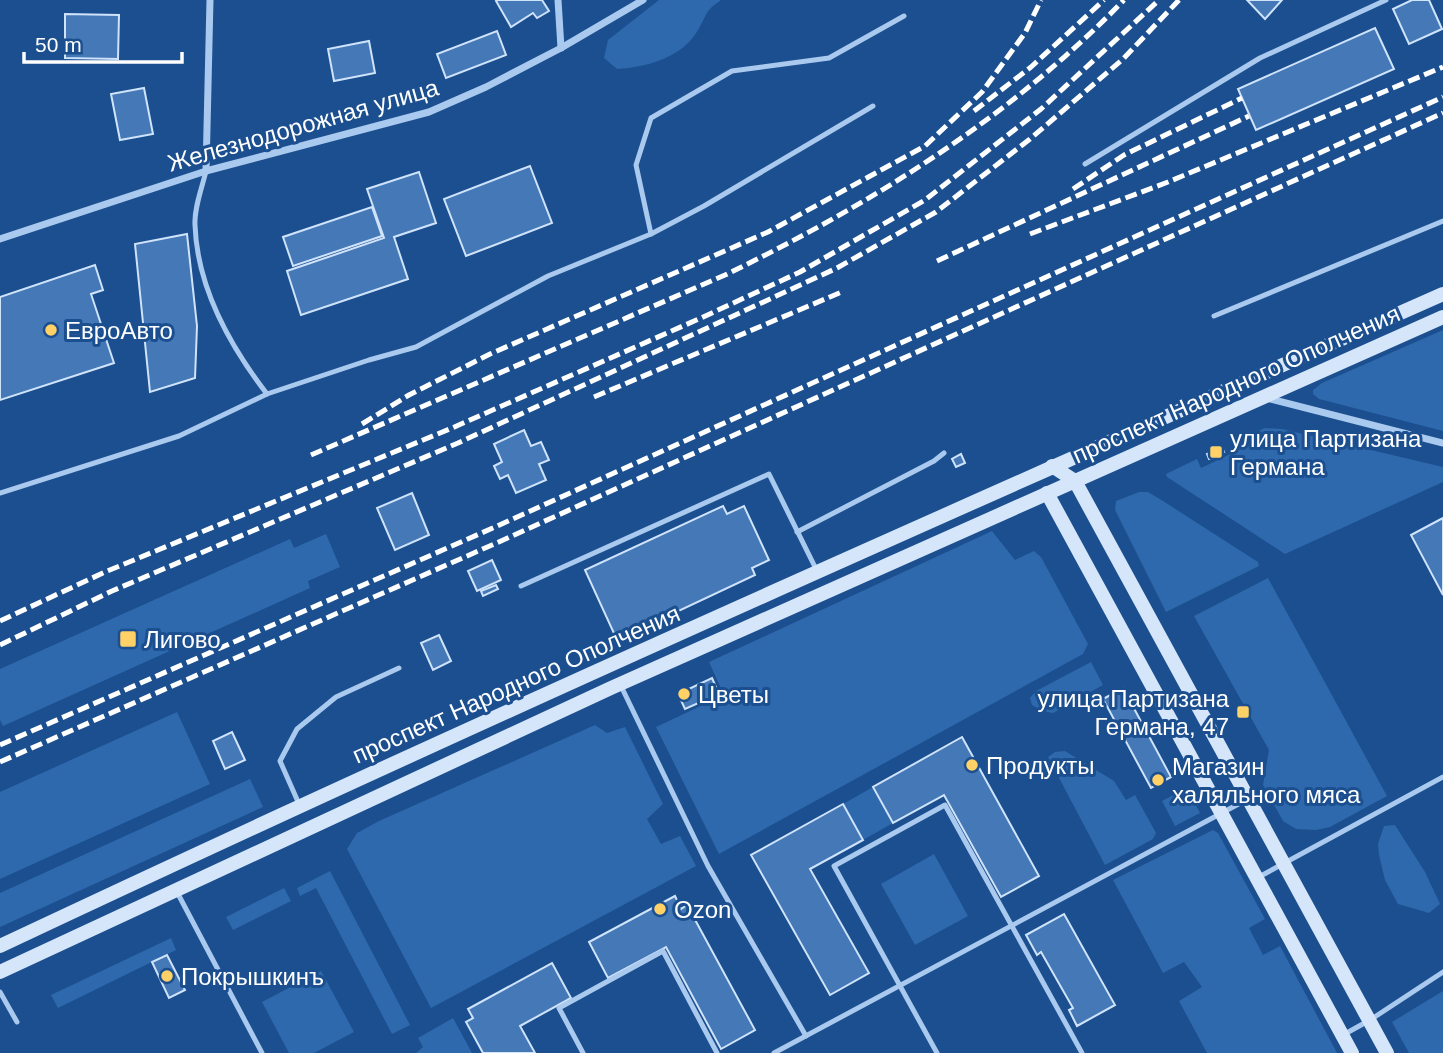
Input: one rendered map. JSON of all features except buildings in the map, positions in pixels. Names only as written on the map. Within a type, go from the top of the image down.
[{"type":"main road","name":"проспект Народного Ополчения","points":[[0,946],[1052,466],[1443,294]]},
{"type":"main road","name":"проспект Народного Ополчения","points":[[0,972],[620,684],[1443,317]]},
{"type":"main road","name":"проспект Народного Ополчения","points":[[1047,493],[1052,466]]},
{"type":"main road","points":[[1052,466],[1075,481],[1387,1053]]},
{"type":"main road","points":[[1047,493],[1352,1053]]},
{"type":"street","points":[[206,171],[210,0]]},
{"type":"street","points":[[558,0],[561,48]]},
{"type":"street","name":"Железнодорожная улица","points":[[0,239],[206,171],[429,112],[486,87],[561,48],[642,0]]},
{"type":"street","points":[[1263,397],[1443,443]]},
{"type":"lane","points":[[1085,164],[1260,58],[1386,0]]},
{"type":"lane","points":[[651,234],[636,165],[651,118],[732,71],[829,58],[904,16]]},
{"type":"lane","points":[[0,493],[179,436],[267,394],[416,347],[548,276],[651,234],[704,206],[873,106]]},
{"type":"lane","points":[[206,171],[195,223],[205,284],[226,331],[267,394]]},
{"type":"lane","points":[[1214,316],[1443,221]]},
{"type":"lane","points":[[797,532],[934,461],[944,453]]},
{"type":"lane","points":[[521,586],[769,474],[818,572]]},
{"type":"lane","points":[[300,807],[279,761],[297,729],[336,697],[399,668]]},
{"type":"lane","points":[[620,684],[708,866],[806,1036]]},
{"type":"lane","points":[[1257,878],[1443,777]]},
{"type":"lane","points":[[774,1053],[1249,799]]},
{"type":"lane","points":[[937,1053],[834,866],[945,805],[1082,1053]]},
{"type":"lane","points":[[177,891],[262,1053]]},
{"type":"lane","points":[[583,1053],[559,1008],[663,951],[717,1053]]},
{"type":"lane","points":[[1343,1035],[1443,972]]},
{"type":"lane","points":[[0,992],[17,1022]]},
{"type":"shaded area","points":[[659,0],[721,0],[709,10],[698,30],[683,48],[652,63],[617,69],[604,58],[608,40]]},
{"type":"shaded area","points":[[1443,330],[1443,431],[1319,399],[1313,394],[1313,390],[1322,383]]},
{"type":"shaded area","points":[[1265,428],[1282,429],[1443,467],[1443,482],[1285,554],[1166,474],[1197,459],[1201,468],[1239,450],[1235,441]]},
{"type":"shaded area","points":[[1139,492],[1148,492],[1163,501],[1258,562],[1259,566],[1166,612],[1115,510],[1116,501]]},
{"type":"shaded area","points":[[992,531],[1015,560],[1034,551],[1041,557],[1088,644],[1083,654],[719,854],[656,727],[724,695],[709,662]]},
{"type":"shaded area","points":[[326,534],[340,567],[308,581],[310,588],[3,726],[0,720],[0,669],[290,539],[294,548]]},
{"type":"shaded area","points":[[1268,578],[1387,796],[1330,827],[1316,830],[1296,829],[1283,821],[1263,785],[1269,750],[1194,616]]},
{"type":"shaded area","points":[[1091,662],[1103,685],[1053,713],[1032,705],[1030,698],[1036,691]]},
{"type":"shaded area","points":[[177,712],[210,784],[0,879],[0,792]]},
{"type":"shaded area","points":[[595,725],[607,733],[625,727],[663,804],[647,819],[661,844],[680,836],[696,866],[431,1008],[347,849],[357,833],[379,821]]},
{"type":"shaded area","points":[[1065,751],[1114,781],[1126,800],[1135,795],[1156,833],[1153,839],[1105,865],[1048,757],[1055,752]]},
{"type":"shaded area","points":[[250,779],[263,807],[0,927],[0,893]]},
{"type":"shaded area","points":[[873,787],[893,823],[863,840],[843,804]]},
{"type":"shaded area","points":[[1187,788],[1200,813],[1175,826],[1162,801]]},
{"type":"shaded area","points":[[1395,825],[1425,872],[1440,904],[1429,913],[1398,904],[1385,880],[1378,844],[1384,826]]},
{"type":"shaded area","points":[[1213,830],[1218,833],[1265,919],[1249,928],[1263,955],[1280,946],[1337,1053],[1207,1053],[1179,1001],[1202,987],[1184,962],[1163,973],[1113,880]]},
{"type":"shaded area","points":[[934,854],[968,916],[915,945],[881,884]]},
{"type":"shaded area","points":[[330,871],[410,1025],[392,1034],[316,888],[300,896],[297,888]]},
{"type":"shaded area","points":[[284,888],[291,901],[233,930],[226,917]]},
{"type":"shaded area","points":[[171,938],[176,950],[58,1008],[51,995]]},
{"type":"shaded area","points":[[321,971],[354,1032],[314,1053],[289,1053],[262,1002]]},
{"type":"shaded area","points":[[1443,991],[1443,1053],[1409,1053],[1392,1022]]},
{"type":"shaded area","points":[[453,1018],[472,1053],[416,1053],[423,1047],[418,1038]]},
{"type":"railway","points":[[362,424],[409,395],[490,354],[768,232],[925,146],[982,92],[1025,33],[1041,0]]},
{"type":"railway","points":[[974,111],[1031,67],[1104,0]]},
{"type":"railway","points":[[311,455],[725,275],[833,219],[885,188],[986,120],[1080,43],[1124,0]]},
{"type":"railway","points":[[0,621],[105,572],[452,428],[800,272],[925,200],[1041,109],[1159,0]]},
{"type":"railway","points":[[0,645],[112,591],[458,443],[837,268],[936,212],[1030,139],[1123,59],[1179,0]]},
{"type":"railway","points":[[1030,234],[1168,182],[1443,67]]},
{"type":"railway","points":[[0,745],[495,527],[1443,97]]},
{"type":"railway","points":[[1073,189],[1124,155],[1242,98]]},
{"type":"railway","points":[[0,762],[501,541],[1443,113]]},
{"type":"railway","points":[[937,261],[1249,116]]},
{"type":"railway","points":[[594,397],[844,291]]},
{"type":"place","name":"ЕвроАвто","points":[[51,330]]},
{"type":"place","name":"улица Партизана Германа","points":[[1216,452]]},
{"type":"place","name":"Лигово","points":[[128,639]]},
{"type":"place","name":"Цветы","points":[[684,694]]},
{"type":"place","name":"улица Партизана Германа, 47","points":[[1243,712]]},
{"type":"place","name":"Продукты","points":[[972,765]]},
{"type":"place","name":"Магазин халяльного мяса","points":[[1158,780]]},
{"type":"place","name":"Ozon","points":[[660,909]]},
{"type":"place","name":"Покрышкинъ","points":[[167,976]]}]
